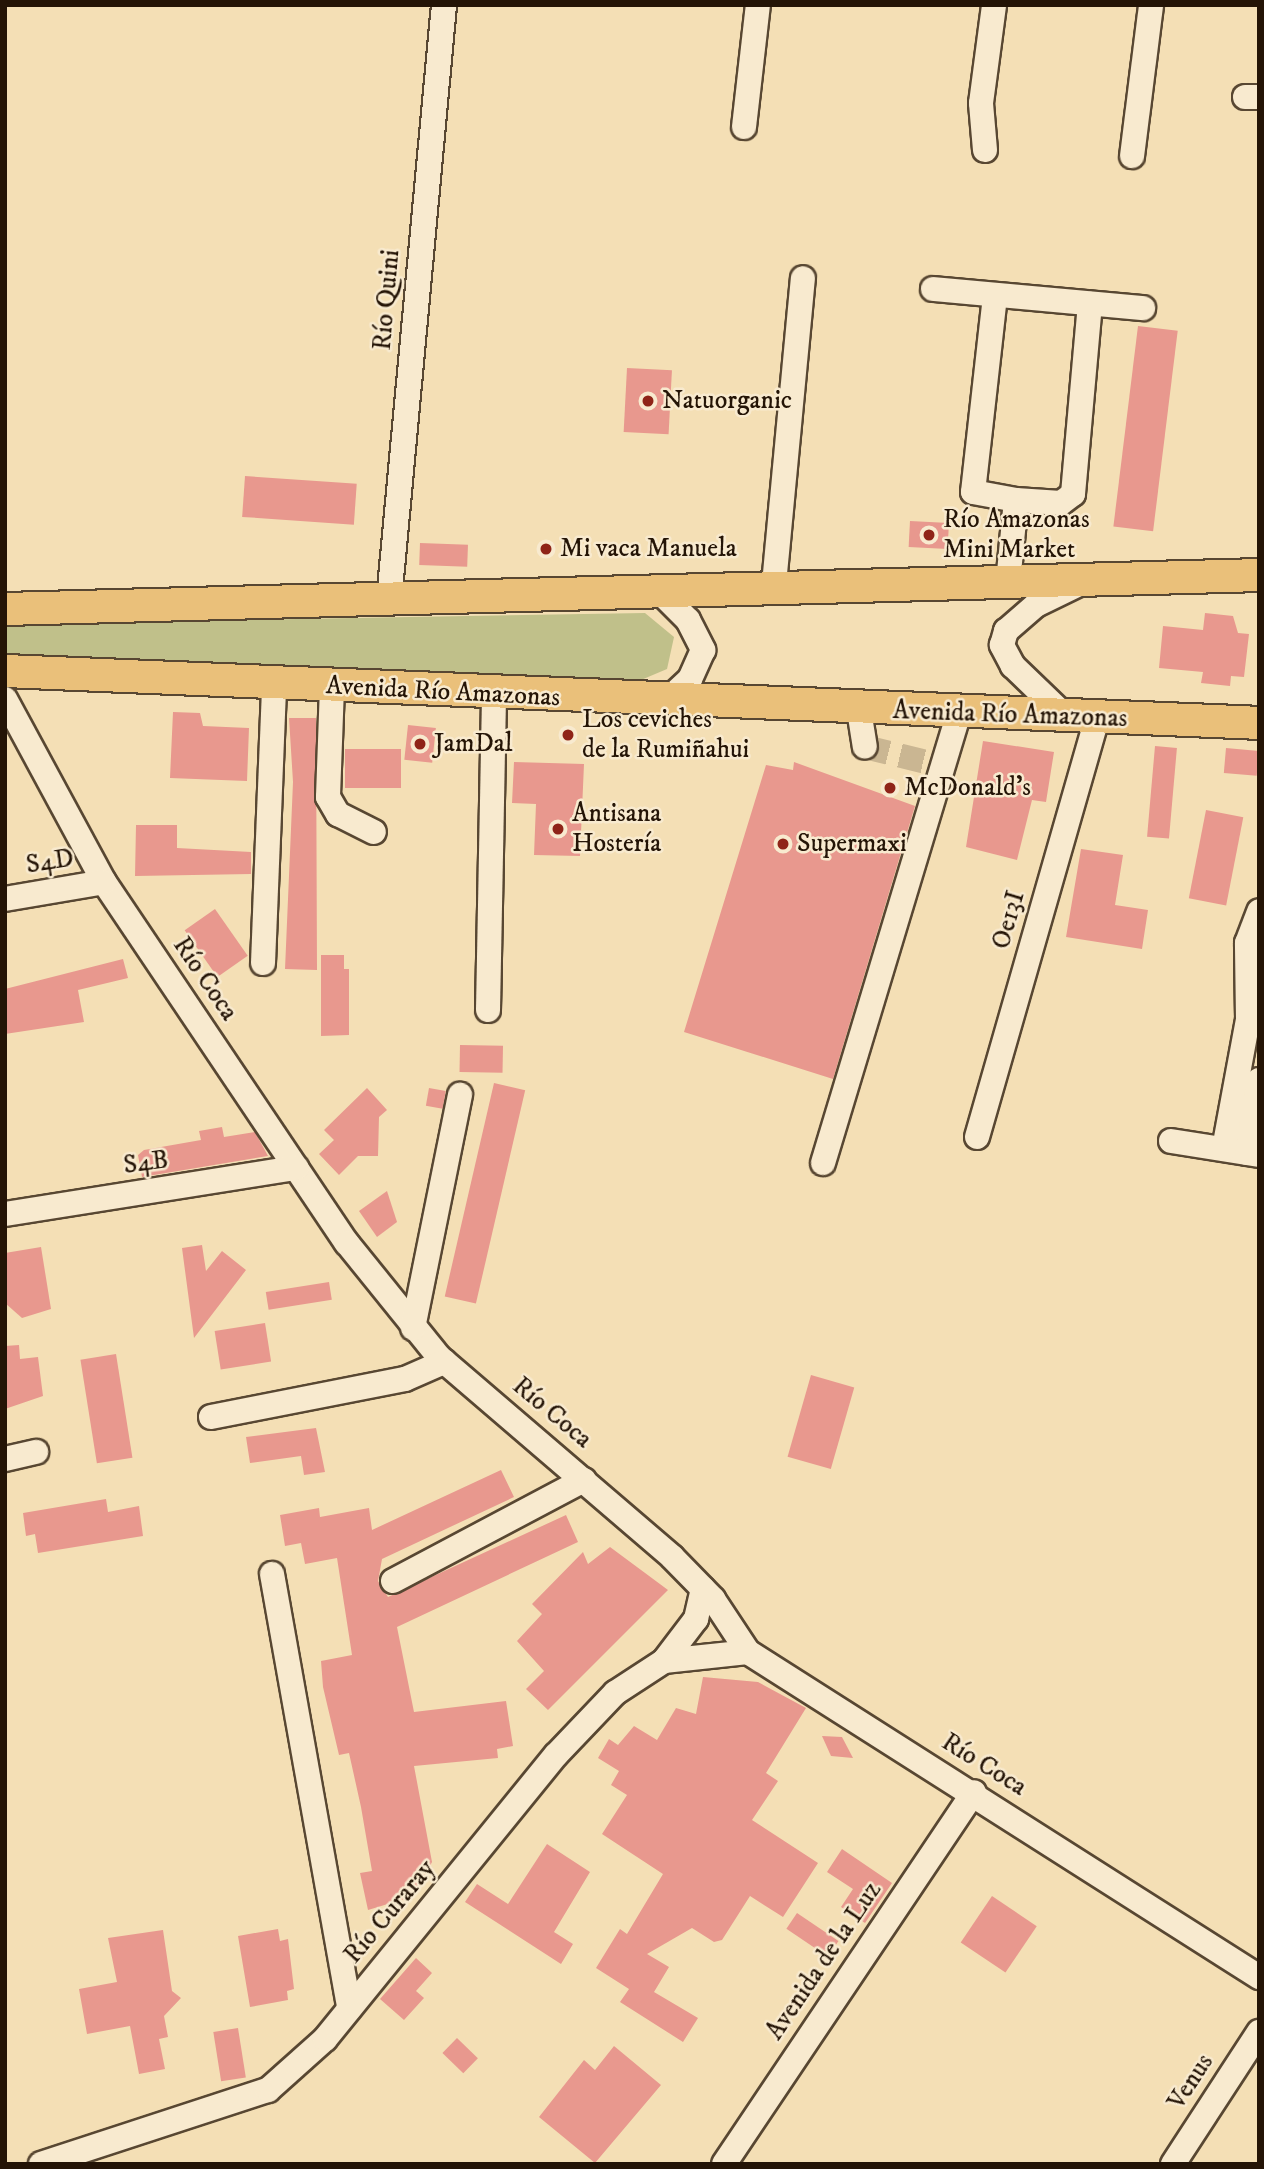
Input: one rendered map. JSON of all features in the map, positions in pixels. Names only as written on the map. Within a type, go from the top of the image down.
[{"type":"main road","points":[[5,609],[389,600],[659,591],[774,584],[1086,582],[1259,575]]},
{"type":"main road","name":"Avenida Río Amazonas","points":[[5,671],[949,714],[1259,723]]},
{"type":"street","name":"Río Quini","points":[[389,600],[444,5]]},
{"type":"street","points":[[744,127],[758,5]]},
{"type":"street","points":[[985,150],[981,103],[994,5]]},
{"type":"street","points":[[1132,156],[1152,5]]},
{"type":"street","points":[[774,584],[803,278]]},
{"type":"street","points":[[933,289],[1143,308]]},
{"type":"street","points":[[995,296],[973,491],[1016,500],[1061,503],[1073,494],[1090,304]]},
{"type":"street","points":[[1008,583],[1016,500]]},
{"type":"street","points":[[1066,718],[1013,666],[1002,645],[1006,631],[1036,605],[1086,582]]},
{"type":"street","points":[[659,591],[688,620],[703,650],[690,679],[666,701]]},
{"type":"street","points":[[263,963],[274,684]]},
{"type":"street","points":[[332,687],[328,797],[338,814],[374,832]]},
{"type":"street","points":[[488,1010],[494,695]]},
{"type":"street","name":"Río Coca","points":[[5,699],[104,882],[296,1168],[413,1328],[444,1362],[584,1480],[703,1589],[748,1652],[974,1792],[1259,1978]]},
{"type":"street","points":[[859,710],[865,747]]},
{"type":"street","points":[[926,762],[949,714]]},
{"type":"street","points":[[822,1163],[949,714]]},
{"type":"street","name":"Oe13I","points":[[977,1137],[1097,718]]},
{"type":"street","name":"S4D","points":[[5,899],[104,882]]},
{"type":"street","points":[[1243,1152],[1255,992],[1247,943],[1258,922]]},
{"type":"street","points":[[1243,1152],[1259,1080]]},
{"type":"street","points":[[413,1328],[460,1094]]},
{"type":"street","points":[[1171,1141],[1243,1152]]},
{"type":"street","name":"S4B","points":[[5,1213],[296,1168]]},
{"type":"street","points":[[211,1417],[405,1379],[444,1362]]},
{"type":"street","points":[[5,1459],[36,1452]]},
{"type":"street","points":[[393,1581],[584,1480]]},
{"type":"street","points":[[272,1574],[349,2008]]},
{"type":"street","points":[[664,1661],[696,1619],[703,1589]]},
{"type":"street","name":"Río Curaray","points":[[41,2164],[77,2159],[268,2090],[301,2063],[556,1755],[615,1693],[664,1661],[748,1652]]},
{"type":"street","name":"Avenida de la Luz","points":[[724,2164],[974,1792]]},
{"type":"street","name":"Venus","points":[[1174,2164],[1259,2032]]},
{"type":"green space","points":[[645,613],[674,637],[667,669],[641,680],[5,656],[5,624]]},
{"type":"building","points":[[1138,326],[1178,331],[1153,531],[1113,526]]},
{"type":"building","name":"Natuorganic","points":[[627,368],[672,370],[669,434],[624,432]]},
{"type":"building","points":[[245,476],[357,484],[354,525],[242,517]]},
{"type":"building","name":"Río Amazonas Mini Market","points":[[910,521],[949,523],[948,549],[909,547]]},
{"type":"building","points":[[420,543],[468,545],[467,567],[419,565]]},
{"type":"building","points":[[1205,613],[1233,616],[1238,633],[1249,634],[1244,677],[1231,676],[1230,686],[1201,683],[1203,672],[1159,668],[1163,626],[1203,630]]},
{"type":"building","points":[[173,712],[200,713],[203,726],[249,728],[247,781],[170,778]]},
{"type":"building","points":[[289,718],[316,718],[317,970],[285,969],[293,782]]},
{"type":"building","name":"JamDal","points":[[408,725],[436,728],[432,763],[404,760]]},
{"type":"building","points":[[983,741],[1054,752],[1046,802],[1032,800],[1017,860],[966,847]]},
{"type":"building","points":[[1155,746],[1177,748],[1169,839],[1147,837]]},
{"type":"building","points":[[1226,748],[1259,751],[1257,776],[1224,773]]},
{"type":"building","points":[[345,749],[401,749],[401,788],[345,788]]},
{"type":"building","name":"Antisana Hostería","points":[[514,762],[584,764],[580,856],[534,855],[536,804],[512,803]]},
{"type":"building","points":[[794,762],[915,806],[833,1079],[684,1032],[766,765],[793,770]]},
{"type":"building","points":[[1206,810],[1243,817],[1226,906],[1189,898]]},
{"type":"building","points":[[136,825],[177,825],[177,848],[251,852],[251,874],[135,876]]},
{"type":"building","points":[[1081,849],[1123,855],[1115,905],[1148,910],[1142,949],[1066,937]]},
{"type":"building","points":[[215,909],[248,956],[217,977],[185,930]]},
{"type":"building","points":[[321,955],[344,955],[344,969],[349,969],[349,1035],[321,1036]]},
{"type":"building","points":[[123,959],[128,978],[78,990],[84,1022],[5,1034],[5,989]]},
{"type":"building","points":[[460,1045],[503,1046],[503,1073],[460,1072]]},
{"type":"building","points":[[494,1083],[525,1090],[476,1304],[445,1296]]},
{"type":"building","points":[[367,1088],[387,1110],[379,1117],[378,1156],[358,1156],[339,1175],[319,1154],[334,1140],[324,1130]]},
{"type":"building","points":[[429,1088],[446,1091],[443,1109],[426,1106]]},
{"type":"building","points":[[222,1127],[224,1137],[255,1132],[268,1156],[142,1177],[138,1155],[144,1150],[201,1140],[199,1131]]},
{"type":"building","points":[[387,1191],[397,1222],[377,1237],[359,1211]]},
{"type":"building","points":[[202,1245],[206,1271],[222,1251],[246,1270],[194,1338],[182,1248]]},
{"type":"building","points":[[41,1247],[51,1309],[22,1318],[5,1303],[5,1253]]},
{"type":"building","points":[[329,1282],[332,1300],[269,1310],[266,1292]]},
{"type":"building","points":[[265,1323],[271,1362],[221,1369],[215,1331]]},
{"type":"building","points":[[19,1345],[20,1359],[38,1357],[43,1396],[5,1409],[5,1346]]},
{"type":"building","points":[[116,1354],[132,1458],[97,1463],[80,1360]]},
{"type":"building","points":[[811,1375],[854,1387],[831,1469],[788,1457]]},
{"type":"building","points":[[316,1428],[325,1472],[304,1475],[301,1456],[250,1463],[246,1437]]},
{"type":"building","points":[[501,1470],[514,1497],[382,1559],[378,1581],[388,1597],[566,1515],[578,1542],[397,1627],[414,1712],[506,1701],[513,1746],[497,1749],[498,1758],[414,1766],[432,1862],[414,1896],[368,1910],[360,1873],[372,1871],[361,1807],[349,1753],[339,1755],[323,1687],[321,1661],[352,1655],[337,1558],[305,1564],[301,1543],[285,1546],[280,1515],[319,1508],[320,1517],[369,1508],[372,1530]]},
{"type":"building","points":[[106,1499],[108,1512],[139,1506],[143,1536],[38,1553],[35,1534],[26,1536],[23,1513]]},
{"type":"building","points":[[610,1547],[668,1590],[548,1710],[526,1689],[544,1671],[517,1641],[542,1614],[532,1604],[583,1552],[588,1564]]},
{"type":"building","points":[[703,1677],[758,1682],[806,1708],[766,1773],[778,1781],[752,1820],[818,1863],[783,1917],[750,1896],[722,1940],[714,1942],[692,1928],[647,1954],[669,1967],[654,1992],[698,2018],[683,2042],[620,2002],[629,1989],[596,1968],[620,1929],[627,1934],[663,1874],[602,1834],[627,1795],[611,1785],[619,1771],[598,1758],[609,1739],[618,1745],[634,1726],[657,1740],[676,1708],[696,1714]]},
{"type":"building","points":[[822,1736],[842,1737],[853,1758],[831,1756]]},
{"type":"building","points":[[547,1844],[590,1872],[554,1932],[573,1944],[561,1964],[465,1902],[477,1884],[508,1904]]},
{"type":"building","points":[[842,1849],[892,1883],[865,1923],[841,1907],[853,1889],[827,1872]]},
{"type":"building","points":[[992,1896],[1037,1926],[1005,1973],[961,1942]]},
{"type":"building","points":[[797,1913],[838,1941],[828,1957],[786,1929]]},
{"type":"building","points":[[278,1929],[280,1941],[288,1939],[294,1989],[287,1991],[288,2000],[250,2007],[238,1936]]},
{"type":"building","points":[[163,1930],[172,1991],[181,1998],[164,2016],[168,2037],[159,2039],[165,2069],[139,2074],[130,2026],[87,2034],[79,1989],[117,1982],[108,1938]]},
{"type":"building","points":[[416,1958],[432,1973],[416,1991],[424,1998],[404,2020],[380,1999]]},
{"type":"building","points":[[238,2028],[246,2077],[221,2081],[213,2032]]},
{"type":"building","points":[[457,2038],[478,2058],[463,2073],[442,2053]]},
{"type":"building","points":[[614,2046],[661,2085],[595,2163],[539,2117],[584,2060],[595,2070]]},
{"type":"tunnel","points":[[865,747],[926,762]]},
{"type":"place","name":"Natuorganic","points":[[648,401]]},
{"type":"place","name":"Río Amazonas Mini Market","points":[[929,535]]},
{"type":"place","name":"Mi vaca Manuela","points":[[546,549]]},
{"type":"place","name":"Los ceviches de la Rumiñahui","points":[[568,735]]},
{"type":"place","name":"JamDal","points":[[420,744]]},
{"type":"place","name":"McDonald's","points":[[890,788]]},
{"type":"place","name":"Antisana Hostería","points":[[558,829]]},
{"type":"place","name":"Supermaxi","points":[[783,844]]}]
